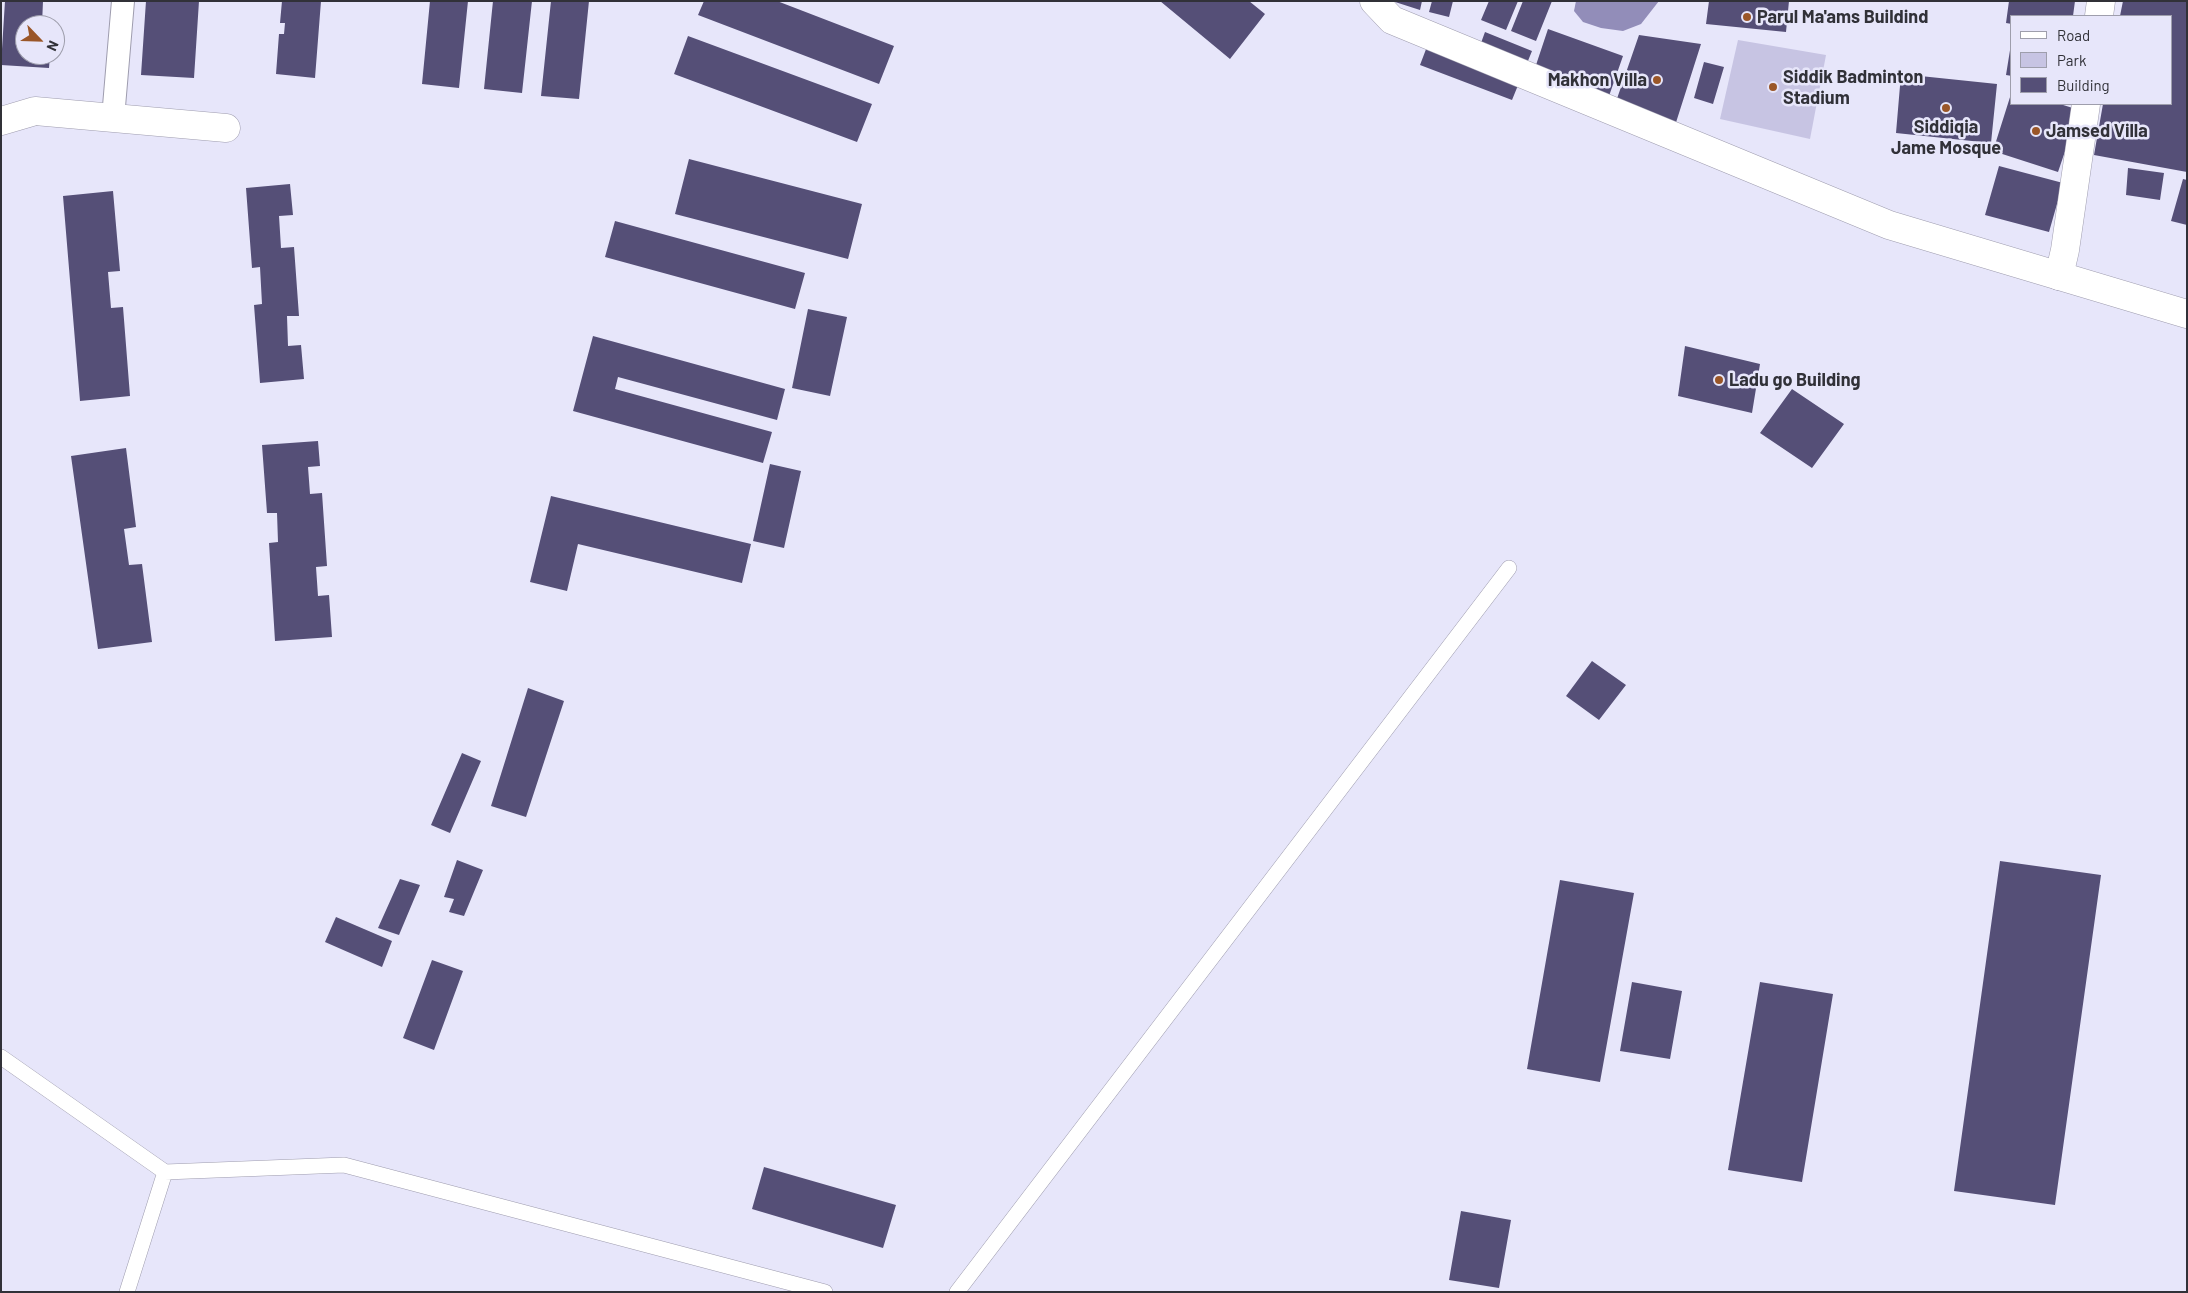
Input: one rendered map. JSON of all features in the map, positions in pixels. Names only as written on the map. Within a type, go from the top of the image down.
[{"type":"street","points":[[113,118],[123,1]]},
{"type":"street","points":[[1374,1],[1392,20],[1889,225],[2187,314]]},
{"type":"street","points":[[2099,15],[2101,1]]},
{"type":"street","points":[[2059,276],[2065,250],[2086,105]]},
{"type":"street","points":[[1,121],[35,111],[226,128]]},
{"type":"lane","points":[[957,1292],[1509,568]]},
{"type":"lane","points":[[1,1057],[165,1172],[344,1166],[825,1292]]},
{"type":"lane","points":[[126,1292],[165,1172]]},
{"type":"green space","name":"Siddik Badminton Stadium","points":[[1738,40],[1826,55],[1810,139],[1720,119]]},
{"type":"shaded area","points":[[1576,1],[1659,1],[1641,24],[1623,31],[1601,28],[1583,22],[1574,11]]},
{"type":"building","points":[[5,1],[43,1],[42,15],[15,15],[15,65],[49,65],[49,68],[1,65]]},
{"type":"building","points":[[146,1],[199,1],[194,78],[141,75]]},
{"type":"building","points":[[282,1],[321,1],[315,78],[276,74],[279,34],[284,34],[285,23],[280,23]]},
{"type":"building","points":[[430,1],[468,1],[459,88],[422,84]]},
{"type":"building","points":[[493,1],[532,1],[522,93],[484,89]]},
{"type":"building","points":[[551,1],[589,1],[579,99],[541,96]]},
{"type":"building","points":[[704,1],[777,1],[894,46],[879,84],[698,15]]},
{"type":"building","points":[[1160,1],[1249,1],[1265,14],[1230,59]]},
{"type":"building","points":[[1392,1],[1422,1],[1420,10]]},
{"type":"building","points":[[1432,1],[1453,1],[1449,17],[1429,12]]},
{"type":"building","points":[[1489,1],[1518,1],[1506,30],[1481,20]]},
{"type":"building","points":[[1523,1],[1552,1],[1536,41],[1511,31]]},
{"type":"building","name":"Parul Ma'ams Buildind","points":[[1709,1],[1789,1],[1786,32],[1706,24]]},
{"type":"building","points":[[2009,1],[2075,1],[2073,15],[2010,15],[2010,24],[2006,23]]},
{"type":"building","points":[[2123,1],[2187,1],[2187,172],[2094,155],[2103,105],[2173,105],[2173,15],[2120,15]]},
{"type":"building","points":[[1548,29],[1623,56],[1609,96],[1535,68]]},
{"type":"building","points":[[1485,32],[1532,51],[1512,100],[1420,65],[1428,44],[1474,62]]},
{"type":"building","name":"Makhon Villa","points":[[1639,35],[1701,44],[1672,135],[1611,116]]},
{"type":"building","points":[[688,36],[872,104],[857,142],[674,74]]},
{"type":"building","points":[[2010,50],[2010,76],[2006,75]]},
{"type":"building","points":[[1704,62],[1724,67],[1713,104],[1694,98]]},
{"type":"building","name":"Siddiqia Jame Mosque","points":[[1901,74],[1997,84],[1991,143],[1896,133]]},
{"type":"building","name":"Jamsed Villa","points":[[2010,97],[2010,105],[2063,105],[2079,110],[2058,172],[1993,151]]},
{"type":"building","points":[[689,159],[862,204],[848,259],[675,214]]},
{"type":"building","points":[[1999,166],[2063,183],[2049,232],[1985,215]]},
{"type":"building","points":[[2128,168],[2164,173],[2160,200],[2126,195]]},
{"type":"building","points":[[2183,179],[2187,180],[2187,225],[2171,221]]},
{"type":"building","points":[[290,184],[293,215],[279,216],[281,248],[294,247],[299,316],[287,316],[288,346],[301,345],[304,379],[260,383],[254,305],[262,304],[260,267],[252,268],[246,188]]},
{"type":"building","points":[[113,191],[120,271],[108,272],[111,308],[123,307],[130,396],[80,401],[63,196]]},
{"type":"building","points":[[615,221],[805,273],[795,309],[605,257]]},
{"type":"building","points":[[808,309],[847,317],[830,396],[792,388]]},
{"type":"building","points":[[593,336],[785,389],[777,420],[618,377],[615,389],[772,432],[763,463],[573,411]]},
{"type":"building","name":"Ladu go Building","points":[[1685,346],[1760,364],[1752,413],[1678,396]]},
{"type":"building","points":[[1792,389],[1844,424],[1812,468],[1760,433]]},
{"type":"building","points":[[318,441],[320,466],[308,467],[310,494],[322,493],[327,566],[316,567],[318,596],[329,595],[332,637],[275,641],[269,543],[278,542],[277,513],[267,513],[262,445]]},
{"type":"building","points":[[126,448],[136,527],[124,529],[129,565],[142,564],[152,642],[98,649],[71,456]]},
{"type":"building","points":[[770,464],[801,471],[784,548],[753,541]]},
{"type":"building","points":[[551,496],[751,544],[742,583],[578,544],[567,591],[530,582]]},
{"type":"building","points":[[1592,661],[1626,685],[1599,720],[1566,696]]},
{"type":"building","points":[[528,688],[564,701],[526,817],[491,806]]},
{"type":"building","points":[[462,753],[481,761],[450,833],[431,825]]},
{"type":"building","points":[[457,860],[483,870],[464,916],[449,912],[454,899],[444,897]]},
{"type":"building","points":[[2000,861],[2101,875],[2055,1205],[1954,1191]]},
{"type":"building","points":[[400,879],[420,885],[399,935],[378,928]]},
{"type":"building","points":[[1560,880],[1634,893],[1600,1082],[1527,1069]]},
{"type":"building","points":[[336,917],[392,941],[382,967],[325,942]]},
{"type":"building","points":[[432,960],[463,971],[434,1050],[403,1038]]},
{"type":"building","points":[[1632,982],[1682,991],[1670,1059],[1620,1051]]},
{"type":"building","points":[[1760,982],[1833,994],[1802,1182],[1728,1170]]},
{"type":"building","points":[[764,1167],[896,1205],[883,1248],[752,1209]]},
{"type":"building","points":[[1461,1211],[1511,1220],[1499,1288],[1449,1280]]},
{"type":"place","name":"Parul Ma'ams Buildind","points":[[1747,17]]},
{"type":"place","name":"Makhon Villa","points":[[1657,80]]},
{"type":"place","name":"Siddik Badminton Stadium","points":[[1773,87]]},
{"type":"place","name":"Siddiqia Jame Mosque","points":[[1946,108]]},
{"type":"place","name":"Jamsed Villa","points":[[2036,131]]},
{"type":"place","name":"Ladu go Building","points":[[1719,380]]}]
